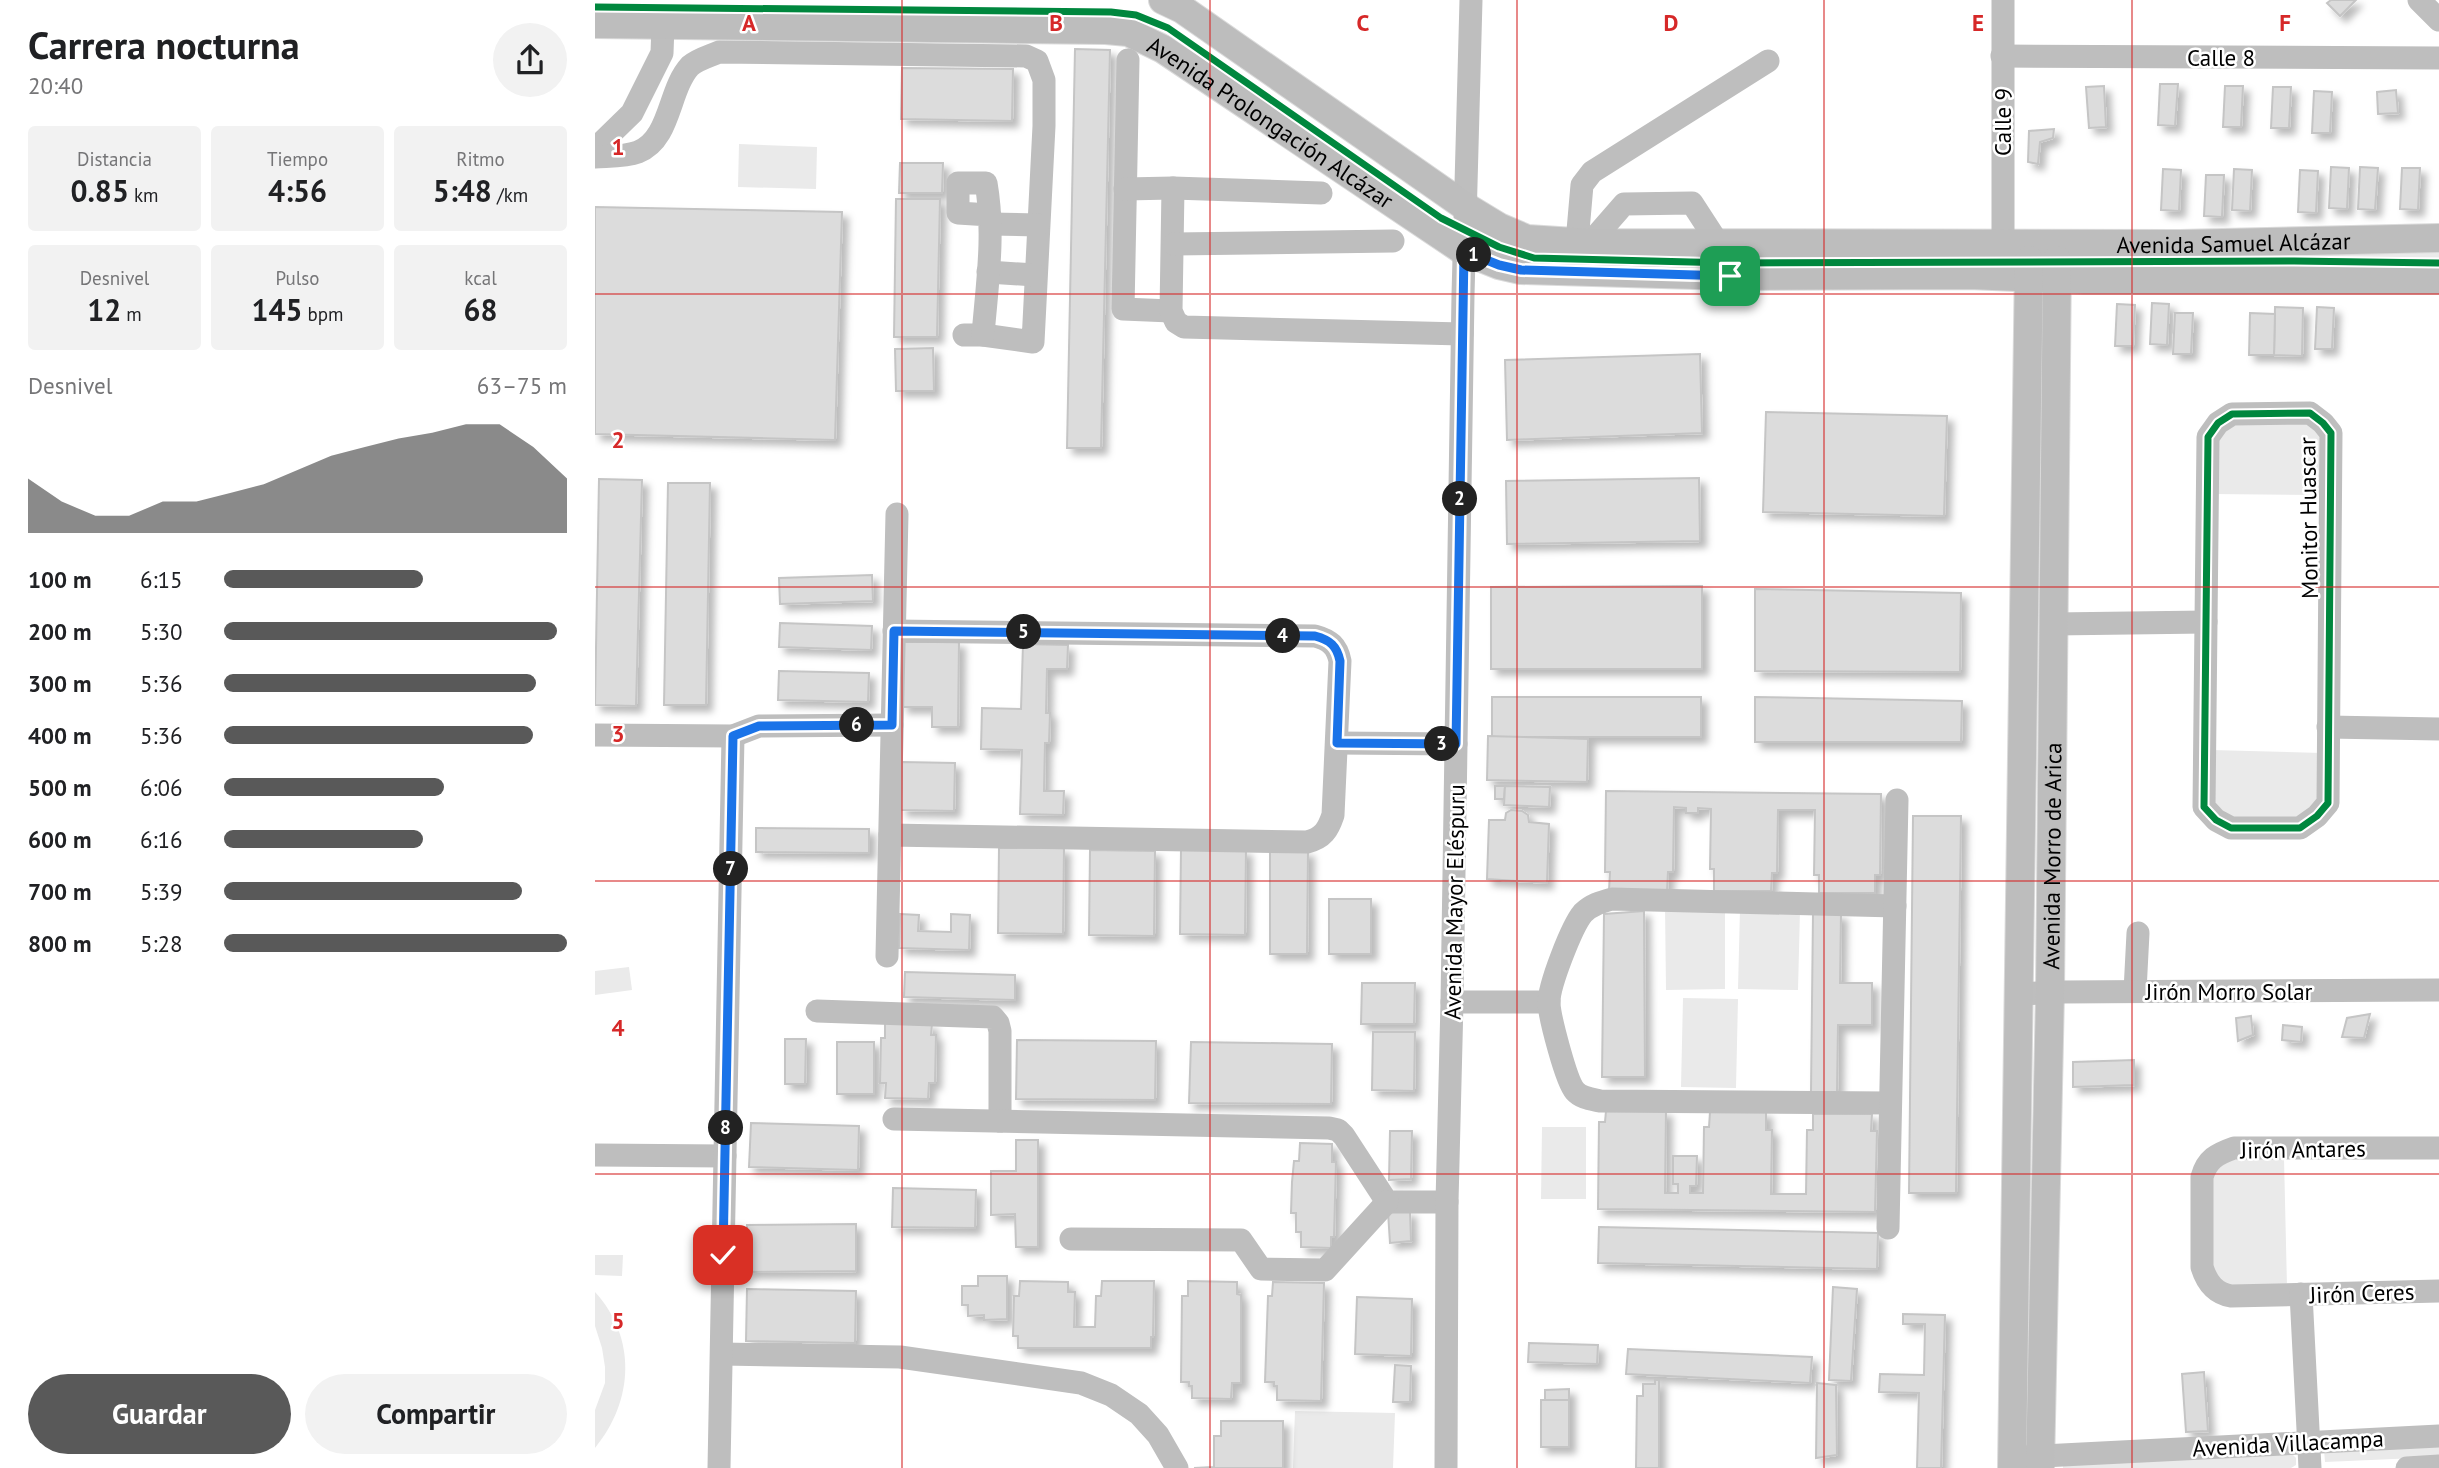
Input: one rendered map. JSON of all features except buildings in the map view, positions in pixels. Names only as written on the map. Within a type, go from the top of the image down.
[{"type":"main road","name":"Avenida Prolongación Alcázar","points":[[1163,0],[1182,9],[1466,207],[1499,227],[1527,239],[1584,242],[2029,243]]},
{"type":"main road","name":"Avenida Prolongación Alcázar","points":[[595,24],[1128,32],[1163,49],[1464,251],[1499,265],[1521,270],[1730,276],[1969,275],[2043,278]]},
{"type":"main road","name":"Avenida Samuel Alcázar","points":[[2029,243],[2180,244],[2439,239]]},
{"type":"main road","points":[[1724,243],[1730,276]]},
{"type":"main road","name":"Avenida Morro de Arica","points":[[2029,243],[2043,278],[2054,624],[2050,992],[2040,1461]]},
{"type":"main road","name":"Avenida Samuel Alcázar","points":[[2043,278],[2439,280]]},
{"type":"main road","name":"Avenida Morro de Arica","points":[[2012,1463],[2019,994],[2043,278]]},
{"type":"street","name":"Avenida Mayor Eléspuru","points":[[1446,1468],[1447,1202],[1462,334],[1471,0]]},
{"type":"street","name":"Calle 9","points":[[2003,0],[2002,56],[2029,243]]},
{"type":"street","points":[[2419,0],[2439,20]]},
{"type":"street","points":[[595,149],[632,113],[662,53],[663,25]]},
{"type":"street","points":[[595,156],[624,156],[639,152],[652,144],[682,77],[692,64],[719,52],[1026,56],[1037,61],[1044,80],[1044,126],[1033,342],[974,335],[988,272],[991,220],[1038,225]]},
{"type":"street","name":"Calle 8","points":[[2002,56],[2439,58]]},
{"type":"street","points":[[1128,60],[1123,309],[1171,311]]},
{"type":"street","points":[[1584,242],[1582,185],[1592,172],[1768,61]]},
{"type":"street","points":[[1173,188],[1171,311],[1176,322],[1184,327],[1462,334]]},
{"type":"street","points":[[1125,189],[1321,193]]},
{"type":"street","points":[[1584,242],[1624,204],[1692,204],[1724,243]]},
{"type":"street","points":[[1174,244],[1393,241]]},
{"type":"street","points":[[988,272],[1035,275]]},
{"type":"street","name":"Monitor Huascar","points":[[2310,413],[2331,433],[2328,727],[2327,803],[2317,816],[2300,828],[2231,828],[2216,820],[2204,807],[2208,437],[2218,423],[2232,414],[2310,413]]},
{"type":"street","points":[[887,956],[897,514]]},
{"type":"street","points":[[2054,624],[2206,622]]},
{"type":"street","points":[[890,835],[1307,842],[1318,839],[1328,829],[1333,815],[1340,661],[1337,649],[1328,639],[1315,636],[894,631]]},
{"type":"street","points":[[595,735],[733,736],[759,726],[892,725]]},
{"type":"street","points":[[2328,727],[2439,729]]},
{"type":"street","points":[[719,1468],[733,736]]},
{"type":"street","points":[[1337,743],[1456,744]]},
{"type":"street","points":[[1888,1228],[1897,800]]},
{"type":"street","points":[[1890,1103],[1600,1101],[1585,1098],[1575,1091],[1569,1080],[1549,1002],[1552,984],[1577,921],[1600,902],[1612,899],[1895,906]]},
{"type":"street","points":[[2135,991],[2138,933]]},
{"type":"street","name":"Jirón Morro Solar","points":[[2019,994],[2439,990]]},
{"type":"street","points":[[1452,1002],[1549,1002]]},
{"type":"street","points":[[817,1011],[993,1017],[1000,1031],[1000,1121]]},
{"type":"street","points":[[894,1119],[1329,1128],[1338,1130],[1344,1136],[1387,1202]]},
{"type":"street","name":"Jirón Antares","points":[[2293,1295],[2231,1296],[2213,1288],[2206,1279],[2202,1267],[2202,1177],[2211,1159],[2234,1148],[2439,1148]]},
{"type":"street","points":[[595,1155],[725,1156]]},
{"type":"street","points":[[1071,1239],[1241,1240],[1261,1269],[1325,1270],[1387,1202],[1447,1202]]},
{"type":"street","name":"Jirón Ceres","points":[[2293,1295],[2439,1291]]},
{"type":"street","points":[[2293,1295],[2310,1468]]},
{"type":"street","points":[[722,1354],[900,1357],[1081,1383],[1111,1395],[1145,1420],[1158,1435],[1177,1468]]},
{"type":"street","name":"Avenida Villacampa","points":[[2012,1463],[2309,1442],[2439,1436]]},
{"type":"street","name":"Avenida Villacampa","points":[[2407,1468],[2439,1466]]},
{"type":"shaded area","points":[[739,144],[817,147],[816,189],[738,187]]},
{"type":"shaded area","points":[[2184,253],[2439,253],[2439,270],[2081,266],[2080,258],[2168,258]]},
{"type":"shaded area","points":[[2308,419],[2323,433],[2320,495],[2212,494],[2216,438],[2233,420]]},
{"type":"shaded area","points":[[2211,750],[2322,753],[2323,801],[2310,818],[2242,825],[2209,806]]},
{"type":"shaded area","points":[[1725,905],[1725,989],[1666,990],[1665,906]]},
{"type":"shaded area","points":[[1740,909],[1800,910],[1798,990],[1738,989]]},
{"type":"shaded area","points":[[629,967],[632,990],[595,995],[595,971]]},
{"type":"shaded area","points":[[1683,998],[1738,999],[1736,1088],[1681,1087]]},
{"type":"shaded area","points":[[1542,1127],[1586,1127],[1586,1199],[1541,1199]]},
{"type":"shaded area","points":[[2252,1157],[2284,1158],[2287,1287],[2231,1288],[2218,1279],[2211,1267],[2212,1180],[2217,1170],[2232,1160]]},
{"type":"shaded area","points":[[595,1255],[623,1255],[622,1276],[595,1275]]},
{"type":"shaded area","points":[[595,1292],[609,1310],[618,1329],[624,1349],[625,1370],[617,1410],[608,1430],[595,1448],[595,1410],[605,1383],[605,1367],[595,1326]]},
{"type":"shaded area","points":[[1295,1411],[1395,1413],[1393,1468],[1293,1468]]},
{"type":"shaded area","points":[[2439,1444],[2439,1457],[2325,1462],[2324,1449]]},
{"type":"shaded area","points":[[2292,1454],[2296,1458],[2296,1465],[2291,1468],[2063,1468],[2063,1465]]},
{"type":"cycle path","points":[[595,7],[1111,12],[1136,15],[1168,28],[1441,218],[1499,247],[1534,258],[1730,263],[2439,263]]},
{"type":"cycle path","points":[[2310,413],[2331,433],[2328,803],[2317,816],[2300,828],[2231,828],[2216,820],[2204,807],[2208,437],[2218,423],[2232,414],[2310,413]]},
{"type":"route","points":[[723,1255],[733,736],[759,726],[892,725],[894,631],[1315,636],[1328,639],[1337,649],[1340,661],[1337,743],[1456,744],[1464,251],[1499,265],[1521,270],[1730,276]]}]
